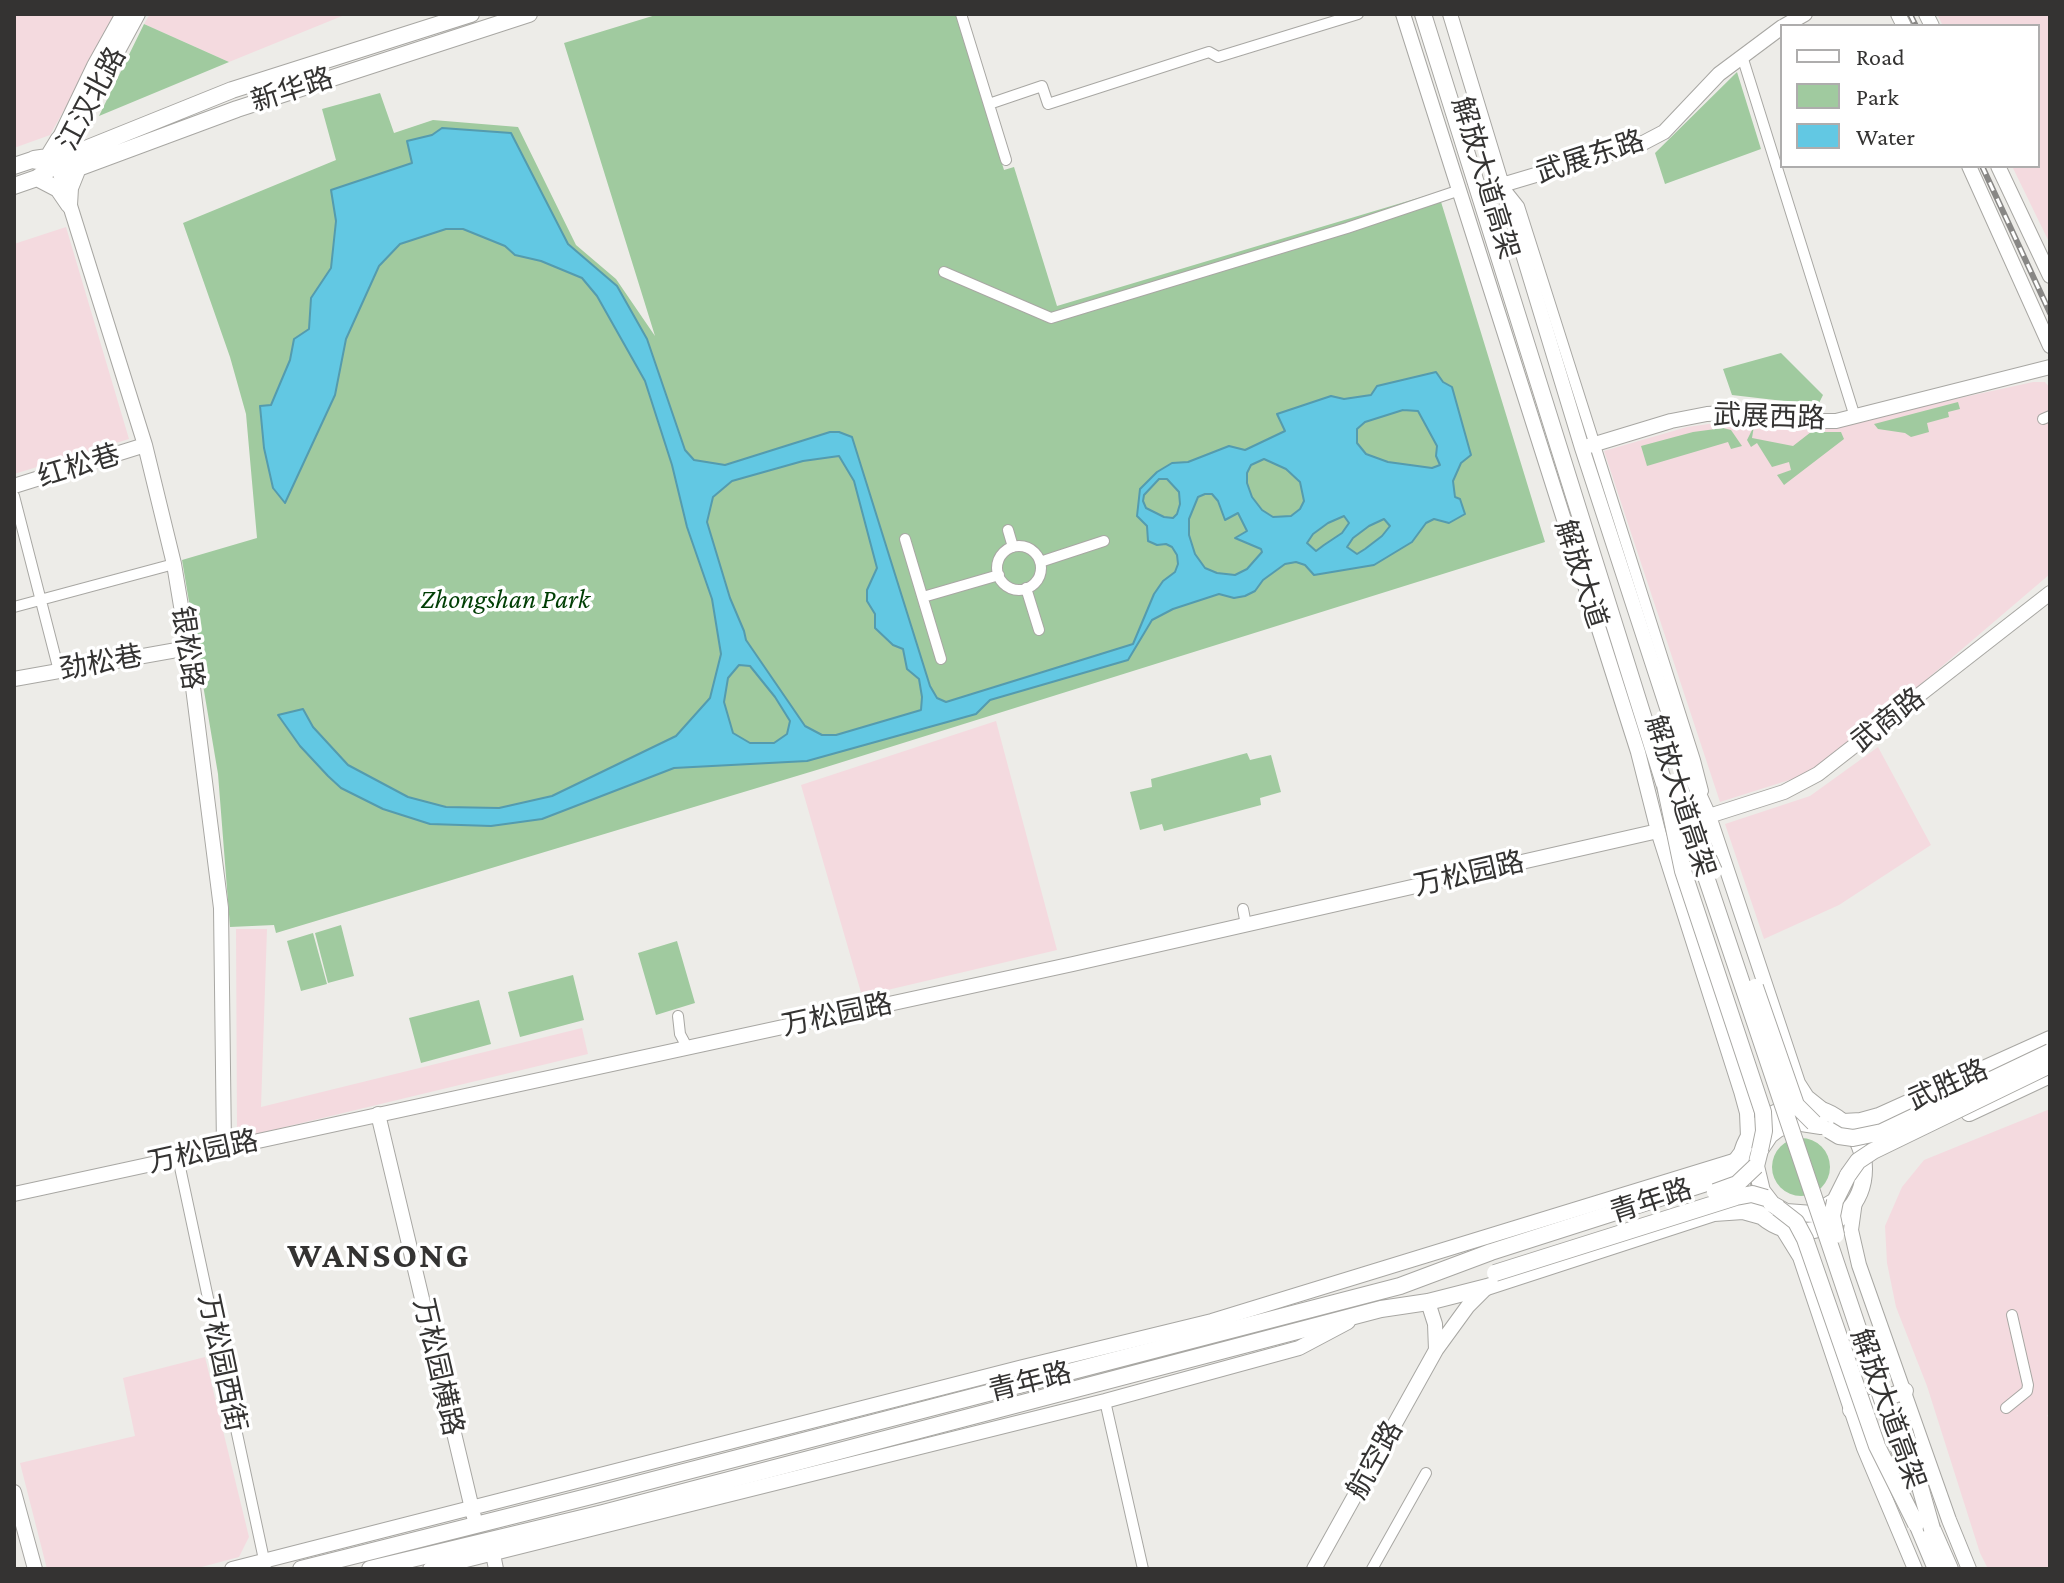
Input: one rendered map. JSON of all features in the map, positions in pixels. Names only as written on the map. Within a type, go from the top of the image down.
[{"type":"main road","name":"江汉北路","points":[[71,150],[94,66],[123,14]]},
{"type":"main road","name":"江汉北路","points":[[57,164],[71,150],[138,14]]},
{"type":"main road","name":"新华路","points":[[71,150],[232,90],[471,14]]},
{"type":"main road","name":"新华路","points":[[71,150],[237,109],[529,14]]},
{"type":"main road","name":"解放大道","points":[[1403,14],[1638,752],[1658,831],[1741,1091],[1747,1113],[1748,1137]]},
{"type":"main road","name":"解放大道高架","points":[[1423,14],[1669,784],[1897,1444],[1936,1569]]},
{"type":"main road","name":"解放大道高架","points":[[1434,14],[1669,784]]},
{"type":"main road","name":"解放大道","points":[[1450,14],[1685,763],[1709,816],[1798,1083],[1818,1116]]},
{"type":"main road","name":"武展东路","points":[[1502,185],[1643,143],[1664,132],[1719,74],[1780,29]]},
{"type":"main road","points":[[14,166],[71,150]]},
{"type":"main road","points":[[14,186],[37,178],[71,150]]},
{"type":"main road","points":[[69,205],[71,150]]},
{"type":"main road","points":[[32,160],[57,164]]},
{"type":"main road","name":"银松路","points":[[57,164],[145,445],[174,564],[188,648],[221,908],[224,1148]]},
{"type":"main road","points":[[1970,168],[2048,336]]},
{"type":"main road","points":[[1999,168],[2050,276]]},
{"type":"main road","points":[[37,178],[58,189],[69,205]]},
{"type":"main road","name":"武展西路","points":[[1588,446],[1671,421],[1716,413],[1836,421],[2050,367]]},
{"type":"main road","name":"红松巷","points":[[14,486],[145,445]]},
{"type":"main road","name":"武商路","points":[[1709,816],[1784,792],[1818,774],[2050,593]]},
{"type":"main road","name":"劲松巷","points":[[14,679],[188,648]]},
{"type":"main road","points":[[1669,784],[1706,850],[1796,1105],[1818,1116],[1843,1122],[1860,1147],[1863,1158],[1863,1182],[1855,1201],[1841,1218],[1821,1228],[1801,1231],[1782,1228],[1761,1216],[1746,1196],[1741,1182],[1739,1157],[1748,1137],[1765,1118],[1778,1111],[1801,1106],[1818,1116],[1846,1138],[1873,1135],[2050,1052]]},
{"type":"main road","points":[[1669,784],[1683,871],[1763,1112],[1764,1131],[1758,1158],[1759,1183],[1772,1203],[1796,1222],[1805,1239],[1877,1446],[1924,1526]]},
{"type":"main road","name":"万松园路","points":[[14,1194],[1246,925],[1658,831]]},
{"type":"main road","name":"武胜路","points":[[1843,1122],[1879,1116],[2050,1039]]},
{"type":"main road","points":[[1924,1526],[1907,1437],[1835,1231],[1832,1216],[1835,1201],[1852,1167],[1864,1156],[2050,1065]]},
{"type":"main road","name":"武胜路","points":[[1863,1182],[1876,1161],[1894,1148],[2050,1075]]},
{"type":"main road","name":"万松园横路","points":[[378,1114],[476,1526]]},
{"type":"main road","points":[[1400,1286],[1492,1274],[1728,1188],[1745,1178],[1778,1129],[1818,1116]]},
{"type":"main road","points":[[232,1569],[266,1565],[415,1523],[1200,1323],[1455,1248],[1739,1157]]},
{"type":"main road","name":"青年路","points":[[301,1569],[1400,1286],[1491,1252],[1713,1181],[1727,1173],[1739,1157]]},
{"type":"main road","points":[[430,1569],[492,1546],[800,1477],[1105,1401],[1299,1348],[1374,1311],[1736,1197],[1752,1194],[1795,1214],[1813,1214],[1835,1201]]},
{"type":"main road","points":[[1855,1201],[1852,1240],[1949,1520],[1969,1569]]},
{"type":"main road","name":"青年路","points":[[370,1569],[492,1546],[702,1485],[826,1456],[1374,1311],[1428,1302],[1492,1274],[1714,1213],[1743,1211],[1761,1216]]},
{"type":"main road","points":[[1782,1228],[1800,1257],[1851,1410],[1915,1569]]},
{"type":"main road","name":"航空路","points":[[1314,1569],[1436,1350],[1492,1274]]},
{"type":"main road","points":[[1428,1302],[1435,1324],[1436,1350]]},
{"type":"main road","points":[[1200,1323],[1280,1318]]},
{"type":"main road","points":[[1122,1396],[1179,1362]]},
{"type":"main road","points":[[1851,1410],[1905,1391]]},
{"type":"main road","points":[[852,1464],[927,1427]]},
{"type":"main road","points":[[763,1434],[843,1430]]},
{"type":"main road","points":[[702,1485],[800,1477]]},
{"type":"main road","points":[[14,1492],[35,1569]]},
{"type":"main road","points":[[321,1564],[415,1523]]},
{"type":"main road","name":"解放大道高架","points":[[1924,1526],[1950,1569]]},
{"type":"main road","points":[[492,1546],[496,1569]]},
{"type":"street","points":[[961,14],[1006,160]]},
{"type":"street","points":[[989,104],[1042,86],[1048,104],[1209,52],[1218,57],[1358,14]]},
{"type":"street","points":[[1742,56],[1855,417]]},
{"type":"street","points":[[944,272],[1051,318],[1347,228],[1460,190]]},
{"type":"street","points":[[14,496],[59,671]]},
{"type":"street","points":[[1008,530],[1013,547]]},
{"type":"street","points":[[905,539],[941,659]]},
{"type":"street","points":[[1040,562],[1104,541]]},
{"type":"street","points":[[1013,547],[1033,550],[1040,562],[1040,575],[1026,588],[1013,588],[999,575],[1002,555],[1013,547]]},
{"type":"street","points":[[14,607],[174,564]]},
{"type":"street","points":[[923,597],[999,575]]},
{"type":"street","points":[[1026,588],[1039,630]]},
{"type":"street","points":[[1243,909],[1246,925]]},
{"type":"street","points":[[678,1016],[680,1034],[687,1047]]},
{"type":"street","name":"万松园西街","points":[[178,1158],[266,1565]]},
{"type":"street","points":[[2006,1408],[2027,1391],[2028,1385],[2012,1315]]},
{"type":"street","points":[[1105,1401],[1143,1569]]},
{"type":"street","points":[[1372,1569],[1426,1473]]},
{"type":"shaded area","points":[[14,14],[118,14],[50,135],[14,148]]},
{"type":"shaded area","points":[[150,14],[347,14],[229,62],[144,24]]},
{"type":"shaded area","points":[[1937,14],[2050,14],[2050,244],[2013,168],[2040,168],[2040,24],[1942,24]]},
{"type":"shaded area","points":[[66,227],[129,439],[14,474],[14,244]]},
{"type":"shaded area","points":[[2033,382],[2045,382],[2050,388],[2050,574],[1872,726],[1805,775],[1720,802],[1604,451],[1687,427],[1716,423],[1756,421],[1837,425]]},
{"type":"shaded area","points":[[996,721],[1057,950],[862,996],[801,785]]},
{"type":"shaded area","points":[[1878,747],[1931,845],[1839,905],[1764,939],[1725,824],[1810,796]]},
{"type":"shaded area","points":[[236,929],[267,929],[261,1107],[582,1028],[588,1054],[252,1135],[237,1129]]},
{"type":"shaded area","points":[[2050,1109],[2050,1414],[2047,1415],[2050,1422],[2050,1569],[1988,1569],[1980,1553],[1927,1386],[1896,1307],[1887,1263],[1885,1226],[1902,1187],[1924,1160]]},
{"type":"shaded area","points":[[205,1357],[249,1537],[239,1557],[194,1569],[47,1569],[20,1463],[135,1436],[123,1378]]},
{"type":"green space","name":"Zhongshan Park","points":[[659,14],[956,14],[1004,170],[1014,167],[1057,306],[1438,192],[1545,542],[820,769],[276,933],[274,925],[230,927],[218,774],[182,560],[257,538],[246,414],[230,357],[183,223],[336,160],[322,109],[380,93],[394,133],[433,120],[518,127],[576,245],[616,279],[655,336],[564,43]]},
{"type":"green space","points":[[144,24],[229,62],[99,116]]},
{"type":"green space","points":[[1737,72],[1761,149],[1665,184],[1655,153]]},
{"type":"green space","points":[[1781,353],[1823,395],[1818,405],[1732,395],[1723,369]]},
{"type":"green space","points":[[1958,402],[1960,409],[1948,412],[1949,417],[1927,423],[1929,432],[1911,437],[1905,433],[1878,429],[1874,424]]},
{"type":"green space","points":[[1754,426],[1752,438],[1793,446],[1811,432],[1841,432],[1844,439],[1784,485],[1777,475],[1791,470],[1789,462],[1772,467],[1757,443],[1751,447],[1747,440]]},
{"type":"green space","points":[[1723,428],[1731,430],[1742,446],[1731,449],[1728,442],[1647,466],[1641,446],[1693,432]]},
{"type":"green space","points":[[1247,753],[1250,760],[1271,755],[1281,792],[1260,798],[1261,805],[1164,831],[1162,824],[1140,830],[1130,792],[1152,787],[1151,779]]},
{"type":"green space","points":[[341,925],[354,976],[328,983],[315,933]]},
{"type":"green space","points":[[313,933],[327,984],[301,991],[287,941]]},
{"type":"green space","points":[[677,941],[695,1003],[656,1015],[638,953]]},
{"type":"green space","points":[[573,975],[584,1020],[520,1037],[508,992]]},
{"type":"green space","points":[[479,1000],[491,1044],[421,1063],[409,1018]]},
{"type":"green space","points":[[1801,1138],[1822,1146],[1830,1167],[1822,1188],[1801,1196],[1780,1188],[1772,1167],[1780,1146]]},
{"type":"water","points":[[442,128],[511,133],[568,244],[617,286],[647,339],[685,450],[694,460],[725,465],[830,432],[852,437],[930,686],[937,698],[946,702],[1133,644],[1154,594],[1163,581],[1175,572],[1178,564],[1172,547],[1148,541],[1147,526],[1137,516],[1140,489],[1157,472],[1172,463],[1188,462],[1229,446],[1245,450],[1285,431],[1277,414],[1331,396],[1344,399],[1371,395],[1377,386],[1436,372],[1443,382],[1452,387],[1471,455],[1461,463],[1453,481],[1455,497],[1460,499],[1465,514],[1449,523],[1434,519],[1426,523],[1412,542],[1374,565],[1314,575],[1305,565],[1296,562],[1285,564],[1245,596],[1234,598],[1219,594],[1173,609],[1152,620],[1128,660],[990,700],[976,714],[807,761],[674,768],[542,819],[491,826],[430,824],[383,809],[341,788],[300,746],[278,715],[303,709],[313,727],[348,765],[408,797],[446,807],[499,808],[552,796],[676,736],[710,698],[721,654],[712,599],[687,527],[672,465],[645,381],[597,296],[582,278],[541,261],[515,255],[505,246],[463,229],[446,229],[400,244],[379,266],[346,339],[335,395],[285,503],[273,488],[264,448],[260,406],[271,405],[290,360],[294,339],[309,329],[311,298],[331,268],[336,221],[331,190],[412,163],[407,141],[432,135]],"holes":[[[1403,410],[1418,411],[1437,446],[1436,456],[1440,465],[1432,468],[1388,462],[1366,454],[1357,443],[1357,429],[1365,422]],[[839,456],[854,481],[877,568],[867,590],[867,601],[875,614],[875,628],[893,645],[903,649],[907,669],[919,679],[921,710],[836,735],[822,735],[805,726],[746,640],[707,522],[713,497],[732,481],[803,461]],[[1264,459],[1286,469],[1300,482],[1304,501],[1300,509],[1291,516],[1273,517],[1262,510],[1252,497],[1247,473],[1251,465]],[[1159,479],[1167,479],[1179,492],[1180,504],[1173,518],[1146,508],[1144,495]],[[1212,494],[1225,520],[1238,513],[1247,531],[1235,538],[1262,552],[1247,569],[1235,575],[1205,568],[1195,554],[1189,535],[1189,519],[1198,497]],[[1344,516],[1349,523],[1342,533],[1316,551],[1307,543],[1313,534]],[[1384,519],[1390,526],[1382,536],[1357,554],[1347,547],[1353,538]],[[739,665],[750,666],[790,721],[787,734],[774,743],[750,743],[733,733],[724,702],[728,678]]]},
{"type":"railway","points":[[1910,14],[1915,24]]},
{"type":"railway","points":[[1983,168],[2050,313]]},
{"type":"district","name":"WANSONG","points":[[379,1256]]}]
